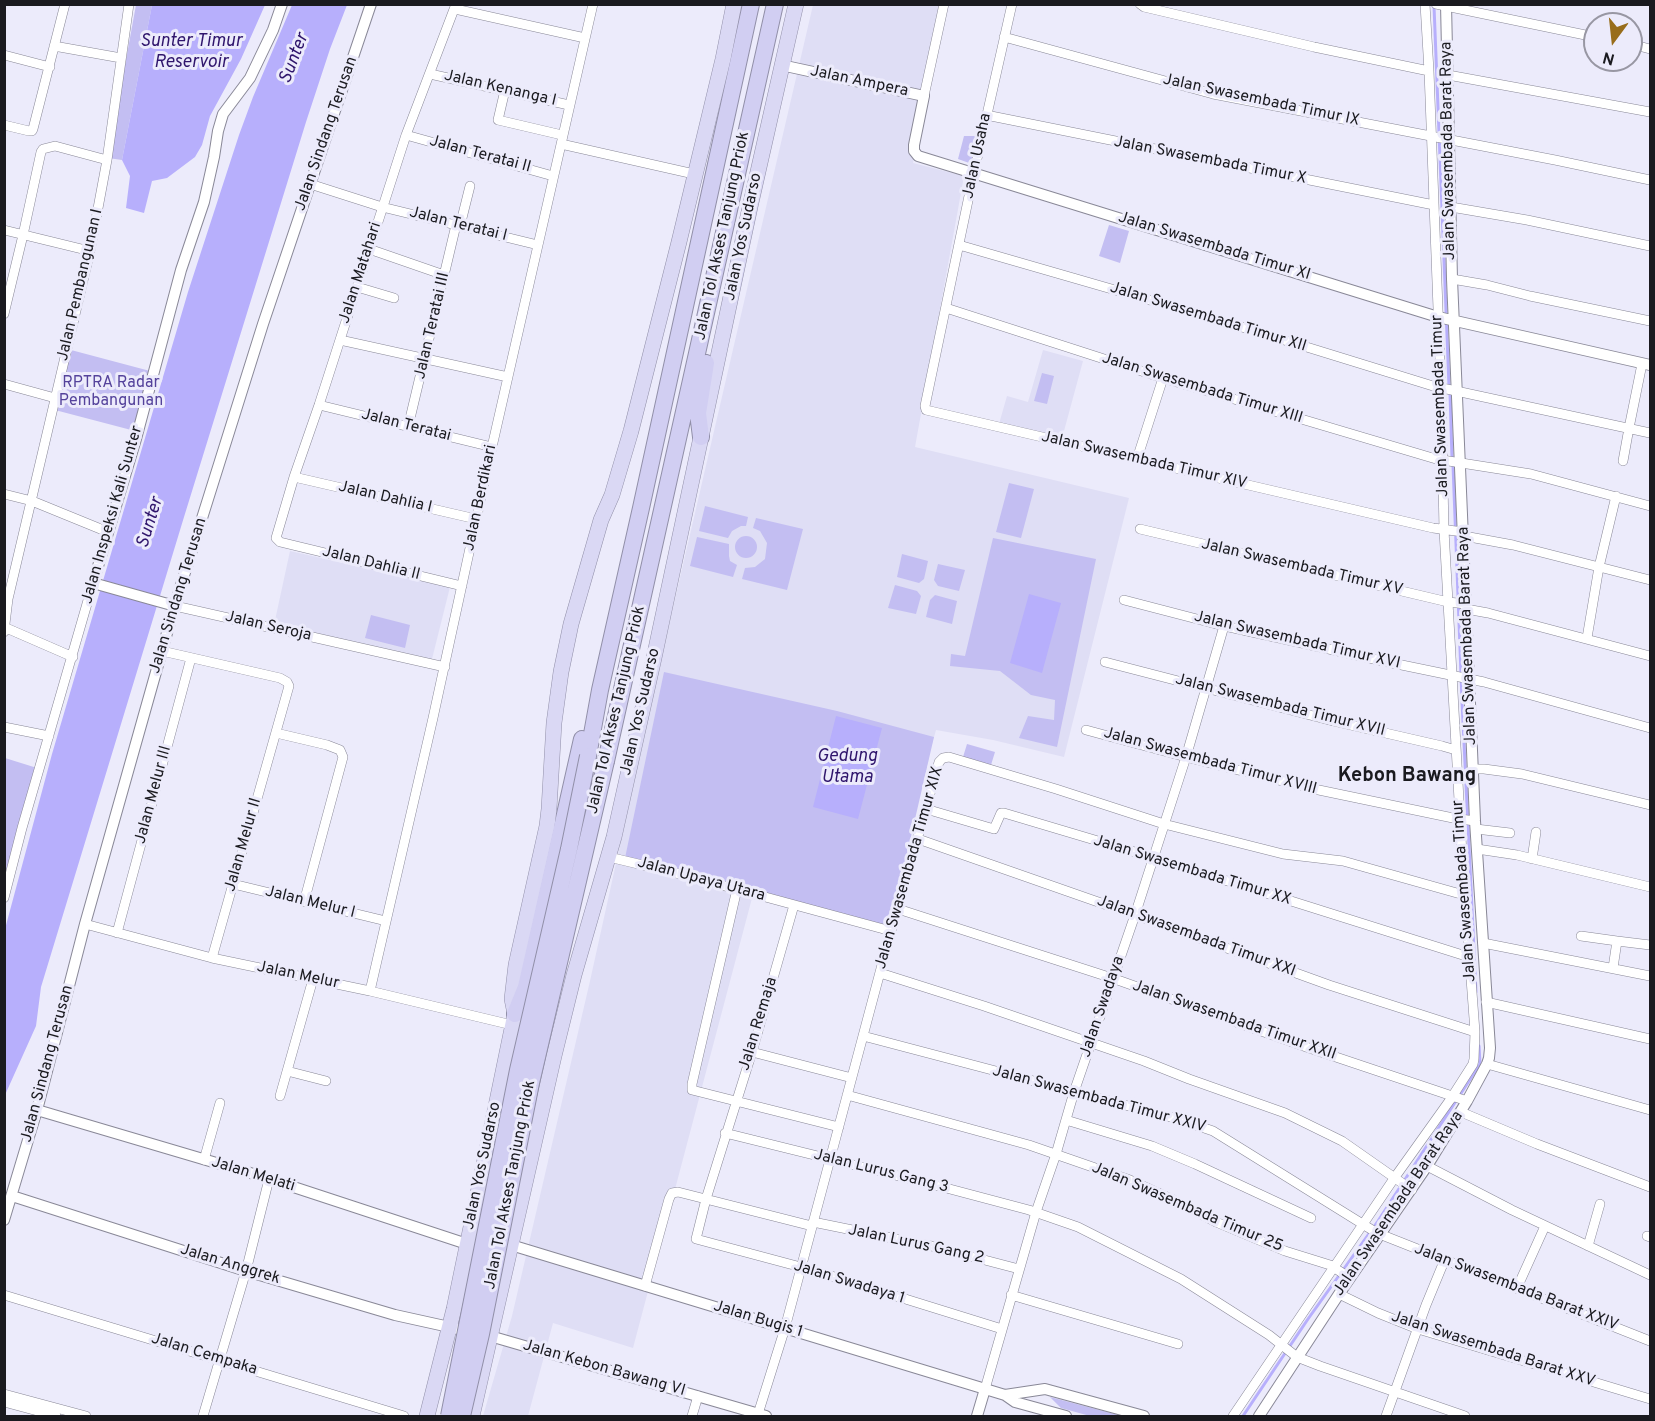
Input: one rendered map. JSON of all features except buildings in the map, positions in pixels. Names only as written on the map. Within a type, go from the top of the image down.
[{"type":"highway","name":"Jalan Yos Sudarso","points":[[428,1416],[450,1327],[513,1019],[512,999],[516,965],[547,826],[554,723],[561,672],[601,520],[612,495],[631,431],[723,59],[734,4]]},
{"type":"highway","name":"Jalan Tol Akses Tanjung Priok","points":[[449,1416],[518,1070],[569,849],[584,755],[644,497],[751,4]]},
{"type":"highway","name":"Jalan Tol Akses Tanjung Priok","points":[[462,1416],[481,1334],[531,1083],[606,761],[774,4]]},
{"type":"highway","name":"Jalan Yos Sudarso","points":[[472,1416],[543,1103],[572,985],[609,857],[796,4]]},
{"type":"highway","points":[[700,438],[698,413],[702,380],[774,44],[768,32]]},
{"type":"highway","points":[[513,1019],[526,987],[549,887],[584,755]]},
{"type":"highway","points":[[499,1089],[508,1105],[520,1110],[532,1109],[543,1103]]},
{"type":"highway","points":[[490,1132],[504,1126],[512,1126],[526,1132],[534,1144]]},
{"type":"highway","points":[[435,1384],[443,1375],[456,1375],[469,1381],[477,1394]]},
{"type":"street","name":"Jalan Pembangunan I","points":[[4,632],[8,599],[90,251],[107,160],[129,4]]},
{"type":"street","name":"Jalan Inspeksi Kali Sunter","points":[[4,898],[49,736],[97,584],[108,532],[136,439],[181,270],[204,202],[223,114],[250,78],[273,30],[282,4]]},
{"type":"street","name":"Jalan Sindang Terusan","points":[[4,1220],[12,1196],[10,1184],[37,1110],[85,924],[162,651],[169,604],[371,4]]},
{"type":"street","name":"Jalan Berdikari","points":[[370,991],[593,4]]},
{"type":"street","points":[[924,96],[945,4]]},
{"type":"street","name":"Jalan Usaha","points":[[946,308],[1012,4]]},
{"type":"street","points":[[1140,4],[1144,7],[1303,44],[1430,71]]},
{"type":"street","name":"Jalan Swasembada Timur","points":[[1233,1416],[1336,1268],[1373,1229],[1396,1178],[1454,1096],[1473,1064],[1475,1055],[1464,895],[1470,822],[1456,750],[1454,676],[1448,602],[1442,388],[1446,319],[1434,205],[1430,71],[1425,4]]},
{"type":"street","points":[[4,137],[5,125],[32,131],[50,67],[63,5]]},
{"type":"street","points":[[1442,5],[1583,34]]},
{"type":"street","name":"Jalan Swasembada Barat Raya","points":[[1259,1416],[1296,1356],[1339,1294],[1373,1229],[1410,1189],[1461,1112],[1487,1064],[1490,1048],[1477,849],[1470,822],[1473,769],[1463,534],[1456,391],[1446,319],[1452,279],[1447,139],[1448,75],[1442,5]]},
{"type":"street","points":[[456,7],[585,38]]},
{"type":"street","name":"Jalan Matahari","points":[[280,542],[276,540],[276,536],[382,207],[406,135],[456,7]]},
{"type":"street","name":"Jalan Swasembada Timur IX","points":[[1004,37],[1213,94],[1650,180]]},
{"type":"street","points":[[54,46],[121,58]]},
{"type":"street","points":[[4,56],[50,67]]},
{"type":"street","name":"Jalan Ampera","points":[[781,65],[924,96],[914,151],[916,154],[974,172]]},
{"type":"street","name":"Jalan Kenanga I","points":[[430,74],[569,105]]},
{"type":"street","points":[[1448,75],[1650,112]]},
{"type":"street","points":[[505,90],[498,120],[562,140],[694,174]]},
{"type":"street","name":"Jalan Swasembada Timur X","points":[[986,116],[1434,205]]},
{"type":"street","name":"Jalan Teratai II","points":[[406,135],[554,176]]},
{"type":"street","points":[[4,314],[24,235],[40,152],[55,146],[107,160]]},
{"type":"street","name":"Jalan Swasembada Timur XI","points":[[974,172],[1446,319],[1646,364]]},
{"type":"street","name":"Jalan Teratai I","points":[[310,184],[382,207],[538,245]]},
{"type":"street","name":"Jalan Teratai III","points":[[408,427],[444,275],[470,186]]},
{"type":"street","points":[[1451,207],[1527,220],[1650,246]]},
{"type":"street","points":[[4,230],[90,251]]},
{"type":"street","name":"Jalan Swasembada Timur XII","points":[[959,245],[1219,320],[1442,388],[1650,433]]},
{"type":"street","points":[[369,249],[444,275]]},
{"type":"street","points":[[1452,279],[1650,321]]},
{"type":"street","points":[[357,287],[394,298]]},
{"type":"street","name":"Jalan Swasembada Timur XIII","points":[[946,308],[1163,378],[1444,461],[1531,474],[1650,506]]},
{"type":"street","name":"Jalan Swasembada Timur XIV","points":[[946,308],[926,410],[1513,545],[1650,580]]},
{"type":"street","points":[[340,340],[508,377]]},
{"type":"street","points":[[1623,461],[1646,364]]},
{"type":"street","points":[[1137,459],[1163,378]]},
{"type":"street","points":[[4,384],[55,398]]},
{"type":"street","name":"Jalan Teratai","points":[[319,405],[492,447]]},
{"type":"street","name":"Jalan Dahlia I","points":[[294,477],[476,519]]},
{"type":"street","points":[[4,494],[32,501],[108,532]]},
{"type":"street","points":[[1587,639],[1599,567],[1616,496]]},
{"type":"street","name":"Jalan Swasembada Timur XV","points":[[1140,529],[1465,606],[1650,656]]},
{"type":"street","name":"Jalan Dahlia II","points":[[280,542],[462,586]]},
{"type":"street","name":"Jalan Seroja","points":[[97,584],[169,604],[444,667]]},
{"type":"street","name":"Jalan Swasembada Timur XVI","points":[[1124,600],[1224,626],[1468,678],[1650,728]]},
{"type":"street","name":"Jalan Swadaya","points":[[985,1389],[1036,1212],[1186,757],[1224,626]]},
{"type":"street","points":[[5,627],[73,657]]},
{"type":"street","name":"Jalan Melur II","points":[[162,651],[280,678],[289,686],[212,958]]},
{"type":"street","name":"Jalan Melur III","points":[[117,933],[191,658]]},
{"type":"street","name":"Jalan Swasembada Timur XVII","points":[[1105,662],[1456,750]]},
{"type":"street","points":[[4,727],[49,736]]},
{"type":"street","name":"Jalan Swasembada Timur XVIII","points":[[1086,730],[1314,789],[1470,822],[1510,833]]},
{"type":"street","points":[[276,732],[327,745],[340,750],[343,757],[304,902]]},
{"type":"street","name":"Jalan Swasembada Timur XIX","points":[[785,1328],[891,932],[939,762],[943,758],[949,757],[1164,824],[1282,854],[1343,861],[1464,895]]},
{"type":"street","points":[[1473,769],[1522,774],[1650,806]]},
{"type":"street","name":"Jalan Swasembada Timur XX","points":[[926,809],[994,829],[1000,814],[1004,813],[1469,957]]},
{"type":"street","points":[[1532,859],[1536,832]]},
{"type":"street","name":"Jalan Swasembada Timur XXI","points":[[918,839],[1329,985],[1475,1032]]},
{"type":"street","points":[[1477,849],[1532,859],[1650,887]]},
{"type":"street","name":"Jalan Upaya Utara","points":[[609,857],[794,905]]},
{"type":"street","name":"Jalan Melur I","points":[[233,884],[386,921]]},
{"type":"street","points":[[736,889],[692,1090],[839,1127]]},
{"type":"street","points":[[794,905],[891,932]]},
{"type":"street","name":"Jalan Remaja","points":[[696,1239],[725,1133],[752,1052],[794,905]]},
{"type":"street","name":"Jalan Swasembada Timur XXII","points":[[898,909],[1112,978],[1309,1048],[1466,1100]]},
{"type":"street","name":"Jalan Melur","points":[[85,924],[212,958],[513,1019]]},
{"type":"street","points":[[1581,936],[1650,945]]},
{"type":"street","points":[[1613,968],[1617,941]]},
{"type":"street","points":[[1483,943],[1650,976]]},
{"type":"street","points":[[880,974],[984,1006],[1285,1113],[1342,1141],[1410,1189]]},
{"type":"street","points":[[280,1096],[313,979]]},
{"type":"street","points":[[1486,1002],[1650,1039]]},
{"type":"street","name":"Jalan Swasembada Timur XXIV","points":[[863,1036],[1178,1119],[1213,1131],[1373,1229]]},
{"type":"street","points":[[752,1052],[852,1078]]},
{"type":"street","points":[[1487,1064],[1650,1110]]},
{"type":"street","points":[[287,1071],[326,1081]]},
{"type":"street","name":"Jalan Swasembada Timur 25","points":[[847,1095],[1029,1145],[1130,1180],[1216,1222],[1285,1251],[1330,1264],[1348,1277]]},
{"type":"street","points":[[204,1160],[220,1103]]},
{"type":"street","name":"Jalan Melati","points":[[37,1110],[269,1179],[467,1244]]},
{"type":"street","points":[[1461,1112],[1650,1187]]},
{"type":"street","points":[[1066,1120],[1152,1146],[1185,1159],[1311,1218]]},
{"type":"street","name":"Jalan Lurus Gang 3","points":[[725,1133],[931,1184],[1036,1212],[1078,1227],[1181,1279],[1296,1356],[1466,1416]]},
{"type":"street","points":[[1427,1166],[1545,1226],[1650,1275]]},
{"type":"street","points":[[202,1416],[246,1270],[269,1179]]},
{"type":"street","name":"Jalan Lurus Gang 2","points":[[645,1286],[669,1199],[672,1193],[678,1192],[813,1224],[931,1246],[1019,1269]]},
{"type":"street","name":"Jalan Anggrek","points":[[12,1196],[395,1315],[450,1327]]},
{"type":"street","points":[[1588,1246],[1600,1204]]},
{"type":"street","points":[[1517,1288],[1545,1226]]},
{"type":"street","name":"Jalan Swasembada Barat XXIV","points":[[1373,1229],[1650,1341]]},
{"type":"street","name":"Jalan Swadaya 1","points":[[696,1239],[1002,1329]]},
{"type":"street","name":"Jalan Bugis 1","points":[[511,1245],[1005,1395],[1015,1402],[1066,1416]]},
{"type":"street","points":[[1386,1416],[1445,1259]]},
{"type":"street","name":"Jalan Swasembada Barat XXV","points":[[1339,1294],[1418,1329],[1650,1398]]},
{"type":"street","name":"Jalan Cempaka","points":[[4,1295],[404,1416]]},
{"type":"street","points":[[1011,1295],[1178,1344]]},
{"type":"street","name":"Jalan Kebon Bawang VI","points":[[450,1327],[490,1336],[762,1415],[785,1328]]},
{"type":"street","points":[[977,1416],[985,1389]]},
{"type":"street","name":"Jalan Bugis 1","points":[[1005,1395],[1041,1389],[1144,1416]]},
{"type":"street","points":[[1044,1410],[1042,1404],[1044,1396],[1055,1392]]},
{"type":"street","points":[[4,1394],[87,1416]]},
{"type":"street","points":[[692,1416],[698,1396]]},
{"type":"street","points":[[4,1402],[56,1416]]},
{"type":"shaded area","points":[[813,5],[943,5],[913,163],[964,176],[915,447],[1129,498],[1064,757],[993,740],[936,730],[884,915],[756,883],[633,1348],[553,1323],[528,1416],[483,1416],[512,1316]]},
{"type":"shaded area","points":[[1043,350],[1083,361],[1061,442],[999,424],[1007,396],[1028,402]]},
{"type":"shaded area","points":[[290,551],[450,587],[431,663],[274,625]]},
{"type":"green space","points":[[136,5],[152,5],[122,160],[108,158]]},
{"type":"green space","points":[[964,136],[979,136],[972,164],[958,159]]},
{"type":"green space","points":[[1109,225],[1129,231],[1120,263],[1099,256]]},
{"type":"green space","name":"RPTRA Radar Pembangunan","points":[[71,350],[150,371],[135,431],[55,410]]},
{"type":"green space","points":[[1042,373],[1054,376],[1047,404],[1034,401]]},
{"type":"green space","points":[[1009,483],[1034,489],[1021,538],[996,532]]},
{"type":"green space","points":[[705,506],[748,517],[746,526],[732,531],[728,538],[699,531]]},
{"type":"green space","points":[[756,518],[803,529],[787,590],[742,579],[745,568],[755,567],[765,559],[767,543],[760,531],[753,528]]},
{"type":"green space","points":[[746,536],[754,539],[757,547],[754,555],[746,558],[738,555],[735,547],[738,539]]},
{"type":"green space","points":[[697,537],[729,544],[730,561],[737,565],[733,577],[690,566]]},
{"type":"green space","points":[[993,538],[1096,559],[1057,747],[1019,738],[1028,716],[1054,720],[1055,700],[1031,695],[1000,671],[950,666],[951,654],[965,656]]},
{"type":"green space","points":[[902,554],[928,561],[924,579],[919,583],[897,577]]},
{"type":"green space","points":[[938,564],[965,570],[959,591],[938,586],[934,580]]},
{"type":"green space","points":[[895,585],[917,591],[921,596],[916,614],[888,608]]},
{"type":"green space","points":[[935,595],[957,601],[952,624],[926,617],[930,600]]},
{"type":"green space","points":[[371,615],[410,625],[405,648],[365,638]]},
{"type":"green space","points":[[664,672],[837,711],[934,737],[890,927],[625,858]]},
{"type":"green space","points":[[967,744],[995,752],[991,765],[963,757]]},
{"type":"green space","points":[[5,758],[37,768],[5,878]]},
{"type":"green space","points":[[1050,1397],[1122,1416],[1090,1416],[1061,1408]]},
{"type":"water","name":"Sunter Timur Reservoir","points":[[152,5],[265,5],[241,59],[210,116],[202,145],[195,157],[167,178],[152,181],[144,213],[126,208],[130,176],[122,160]]},
{"type":"water","name":"Sunter","points":[[292,5],[347,5],[306,122],[184,517],[41,987],[36,1026],[5,1095],[5,929],[52,754],[188,292],[239,135]]},
{"type":"water","points":[[1029,594],[1061,603],[1042,673],[1010,663]]},
{"type":"water","name":"Gedung Utama","points":[[836,716],[882,728],[858,819],[813,807]]},
{"type":"waterway","points":[[1434,6],[1449,386]]},
{"type":"waterway","points":[[1450,393],[1452,458]]},
{"type":"waterway","points":[[1453,465],[1476,992]]},
{"type":"waterway","points":[[1243,1416],[1378,1221],[1480,1064],[1479,1046]]},
{"type":"district","name":"Kebon Bawang","points":[[1407,777]]}]
